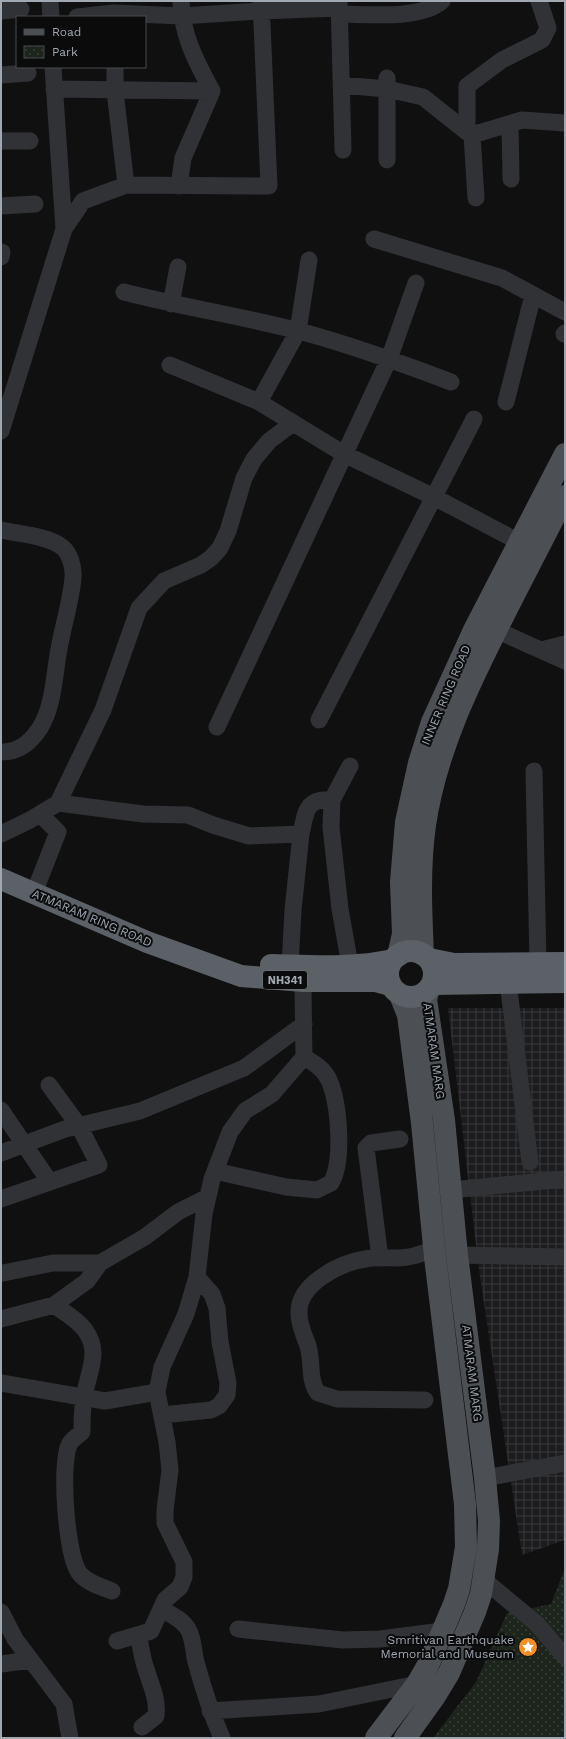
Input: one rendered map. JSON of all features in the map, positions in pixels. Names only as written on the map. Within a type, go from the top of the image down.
[{"type":"highway","name":"ATMARAM RING ROAD","points":[[1,879],[147,942],[241,976],[303,982],[376,981],[395,990]]},
{"type":"highway","name":"NH341","points":[[395,958],[410,952],[454,964],[565,963]]},
{"type":"highway","name":"ATMARAM RING ROAD","points":[[183,955],[244,964],[290,966],[378,964],[395,958]]},
{"type":"highway","points":[[426,957],[434,971],[431,986]]},
{"type":"highway","points":[[395,958],[388,972],[395,990]]},
{"type":"highway","name":"NH341","points":[[395,990],[412,998],[424,994],[431,986],[508,982],[565,982]]},
{"type":"main road","name":"INNER RING ROAD","points":[[395,958],[403,934],[401,882],[406,822],[419,763],[432,722],[474,630],[565,454]]},
{"type":"main road","name":"INNER RING ROAD","points":[[426,957],[420,883],[426,825],[438,768],[450,729],[496,630],[565,496]]},
{"type":"main road","name":"ATMARAM MARG","points":[[405,1738],[436,1696],[449,1673],[475,1612],[484,1580],[488,1549],[489,1521],[457,1255],[444,1120],[426,999],[431,986]]},
{"type":"main road","name":"ATMARAM MARG","points":[[376,1738],[417,1684],[429,1663],[459,1589],[466,1547],[466,1522],[434,1249],[422,1123],[408,1015],[395,990]]},
{"type":"street","points":[[50,1],[51,16]]},
{"type":"street","points":[[82,16],[114,10],[261,6],[339,8],[404,14],[435,8],[442,1]]},
{"type":"street","points":[[476,198],[467,86],[502,60],[542,40],[548,28],[539,1]]},
{"type":"street","points":[[1,431],[64,229],[83,201],[126,185],[268,186],[261,6]]},
{"type":"street","points":[[181,8],[188,45],[212,91]]},
{"type":"street","points":[[339,8],[343,150]]},
{"type":"street","points":[[1,11],[21,9]]},
{"type":"street","points":[[53,68],[64,229]]},
{"type":"street","points":[[115,68],[115,91],[126,185]]},
{"type":"street","points":[[1,74],[28,73]]},
{"type":"street","points":[[341,85],[387,83],[423,97],[470,133]]},
{"type":"street","points":[[387,83],[387,160]]},
{"type":"street","points":[[54,89],[115,91],[212,91]]},
{"type":"street","points":[[179,186],[183,158],[212,91]]},
{"type":"street","points":[[470,133],[522,120],[565,124]]},
{"type":"street","points":[[510,124],[511,179]]},
{"type":"street","points":[[1,141],[30,141]]},
{"type":"street","points":[[1,206],[35,204]]},
{"type":"street","points":[[374,239],[502,278],[565,312]]},
{"type":"street","points":[[259,402],[298,331],[309,260]]},
{"type":"street","points":[[171,304],[178,267]]},
{"type":"street","points":[[217,727],[389,359],[416,283]]},
{"type":"street","points":[[124,292],[171,304],[298,331],[389,359],[451,382]]},
{"type":"street","points":[[506,402],[533,295]]},
{"type":"street","points":[[170,365],[259,402],[344,454],[434,497],[519,542]]},
{"type":"street","points":[[319,720],[474,420]]},
{"type":"street","points":[[1,834],[58,803],[103,710],[139,608],[164,581],[201,564],[211,558],[220,548],[228,531],[244,478],[254,459],[269,441],[293,423]]},
{"type":"street","points":[[1,530],[46,539],[62,547],[68,555],[73,576],[54,672],[49,706],[40,727],[29,742],[13,752],[1,752]]},
{"type":"street","points":[[496,630],[565,661]]},
{"type":"street","points":[[541,650],[565,644]]},
{"type":"street","points":[[350,766],[332,800],[333,842],[340,909],[350,965]]},
{"type":"street","points":[[534,771],[538,964]]},
{"type":"street","points":[[290,966],[293,910],[301,834],[309,806],[314,801],[320,799],[332,800]]},
{"type":"street","points":[[58,803],[144,814],[188,815],[213,826],[249,836],[301,834]]},
{"type":"street","points":[[34,894],[58,832],[40,814]]},
{"type":"street","points":[[508,982],[530,1162]]},
{"type":"street","points":[[117,1640],[151,1631],[165,1600],[180,1587],[184,1578],[184,1562],[165,1524],[165,1510],[170,1470],[157,1392],[162,1367],[186,1314],[198,1277],[204,1214],[215,1171],[230,1132],[245,1111],[272,1094],[304,1057],[303,989]]},
{"type":"street","points":[[1,1153],[79,1126],[140,1112],[244,1068],[304,1024]]},
{"type":"street","points":[[215,1171],[286,1187],[317,1190],[331,1183],[338,1164],[338,1126],[334,1099],[329,1080],[321,1068],[304,1057]]},
{"type":"street","points":[[1,1199],[49,1181],[99,1166],[79,1126],[49,1085]]},
{"type":"street","points":[[1,1110],[49,1181]]},
{"type":"street","points":[[380,1258],[366,1148],[371,1143],[400,1139]]},
{"type":"street","points":[[451,1190],[565,1179]]},
{"type":"street","points":[[1,1319],[54,1305],[87,1281],[100,1263],[145,1237],[178,1212],[208,1197]]},
{"type":"street","points":[[425,1400],[332,1398],[318,1393],[312,1383],[311,1359],[300,1326],[299,1312],[300,1302],[306,1291],[321,1277],[334,1269],[352,1261],[418,1256],[434,1249]]},
{"type":"street","points":[[457,1255],[565,1257]]},
{"type":"street","points":[[3,1273],[53,1263],[100,1263]]},
{"type":"street","points":[[162,1415],[211,1410],[219,1406],[227,1395],[228,1383],[221,1348],[217,1308],[212,1294],[198,1277]]},
{"type":"street","points":[[54,1305],[84,1329],[91,1340],[93,1359],[84,1397],[82,1432],[69,1444],[64,1468],[67,1520],[74,1557],[79,1573],[91,1582],[112,1591]]},
{"type":"street","points":[[1,1383],[105,1401],[157,1392]]},
{"type":"street","points":[[485,1478],[565,1463]]},
{"type":"street","points":[[484,1580],[536,1624],[565,1657]]},
{"type":"street","points":[[161,1609],[174,1615],[187,1628],[192,1638],[195,1660],[210,1711],[222,1738]]},
{"type":"street","points":[[1,1612],[14,1639],[64,1704],[70,1738]]},
{"type":"street","points":[[238,1628],[344,1640],[380,1639],[442,1631]]},
{"type":"street","points":[[138,1635],[146,1669],[155,1693],[157,1705],[156,1716],[142,1727]]},
{"type":"street","points":[[1,1664],[31,1660]]},
{"type":"street","points":[[210,1711],[319,1704],[417,1684]]},
{"type":"shaded area","points":[[448,1008],[565,1008],[565,1540],[522,1555],[479,1270]]},
{"type":"green space","name":"Smritivan Earthquake Memorial and Museum","points":[[565,1568],[565,1738],[433,1738],[476,1682],[507,1613],[551,1604]]},
{"type":"place","name":"Smritivan Earthquake Memorial and Museum","points":[[528,1647]]}]
